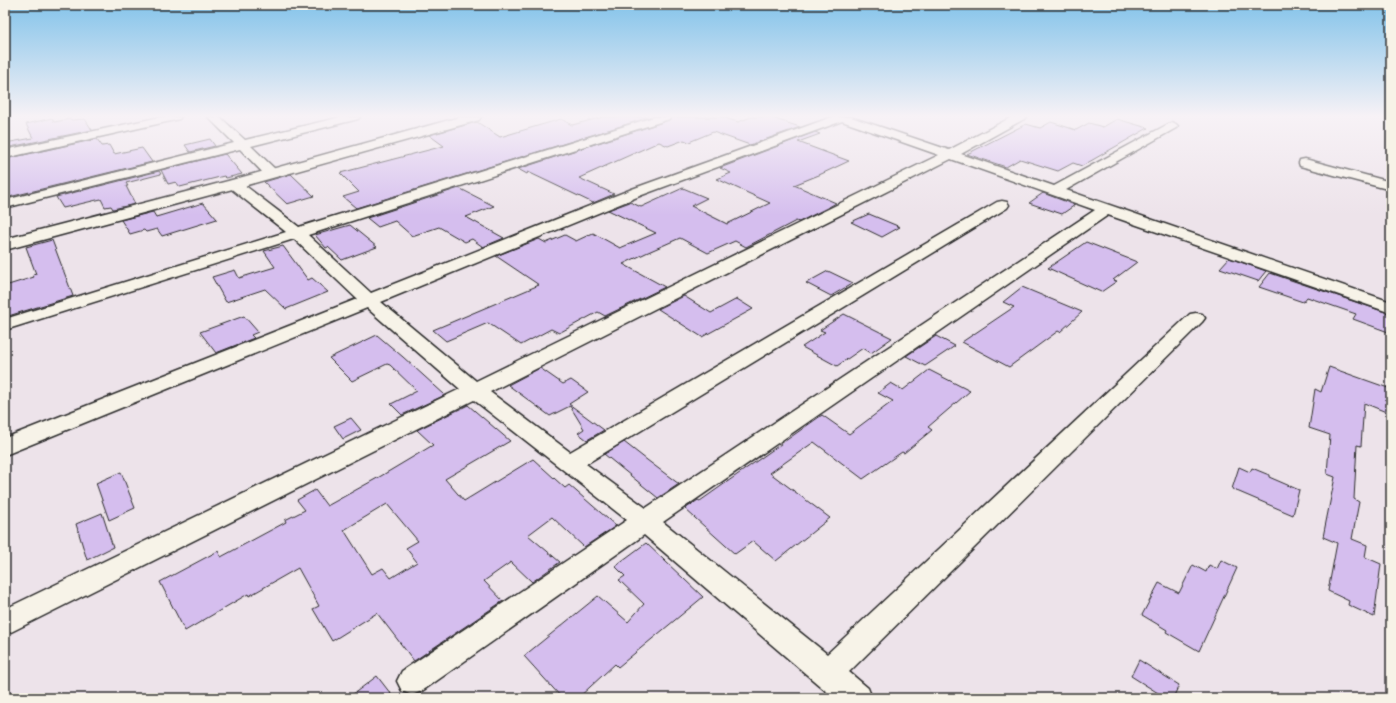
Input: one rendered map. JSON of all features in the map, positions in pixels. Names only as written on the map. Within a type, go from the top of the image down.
[{"type":"street","points":[[5,154],[24,150]]},
{"type":"street","points":[[5,204],[220,150]]},
{"type":"street","points":[[249,150],[271,173]]},
{"type":"street","points":[[5,245],[234,184],[355,150]]},
{"type":"street","points":[[5,325],[560,150]]},
{"type":"street","points":[[5,447],[637,192],[752,150]]},
{"type":"street","points":[[935,150],[1391,308]]},
{"type":"street","points":[[5,623],[960,150]]},
{"type":"street","points":[[1055,191],[1129,150]]},
{"type":"street","points":[[1305,163],[1391,186]]},
{"type":"street","points":[[234,184],[297,233],[368,300],[476,390],[644,521],[857,698]]},
{"type":"street","points":[[569,462],[1002,205]]},
{"type":"street","points":[[412,681],[644,521],[1107,209]]},
{"type":"street","points":[[828,673],[1196,318]]},
{"type":"building","points":[[47,150],[112,150],[114,154],[134,150],[143,150],[152,162],[5,198],[5,159]]},
{"type":"building","points":[[188,150],[199,150],[190,152]]},
{"type":"building","points":[[429,150],[544,150],[356,208],[343,197],[359,192],[340,173]]},
{"type":"building","points":[[577,150],[642,150],[579,178],[614,194],[593,203],[528,172],[527,174],[518,169]]},
{"type":"building","points":[[768,150],[819,150],[849,161],[794,185],[836,203],[799,222],[796,221],[746,247],[735,241],[708,253],[680,238],[623,264],[665,287],[605,316],[598,312],[559,333],[551,329],[521,345],[488,323],[446,341],[433,330],[539,285],[496,256],[539,239],[546,243],[565,235],[576,241],[593,233],[620,248],[656,233],[608,210],[630,202],[641,207],[683,188],[707,198],[691,206],[727,224],[770,203],[717,179],[731,173],[720,168]]},
{"type":"building","points":[[975,150],[1110,150],[1082,166],[1073,163],[1058,171],[1020,159],[1006,167],[967,154]]},
{"type":"building","points":[[225,154],[242,174],[226,178],[224,176],[180,187],[176,182],[168,184],[161,170]]},
{"type":"building","points":[[159,171],[161,174],[126,183],[135,204],[113,209],[111,206],[105,207],[101,199],[63,208],[56,197]]},
{"type":"building","points":[[291,174],[314,196],[287,204],[264,182]]},
{"type":"building","points":[[459,188],[494,206],[466,217],[504,238],[483,247],[472,239],[465,242],[439,227],[412,236],[395,221],[378,227],[367,218]]},
{"type":"building","points":[[1043,193],[1075,205],[1062,214],[1029,203]]},
{"type":"building","points":[[203,203],[217,219],[162,236],[157,229],[146,232],[144,230],[130,234],[121,220],[153,212],[156,217]]},
{"type":"building","points":[[869,214],[900,227],[882,237],[851,222]]},
{"type":"building","points":[[350,225],[377,247],[342,260],[328,247],[326,248],[315,235]]},
{"type":"building","points":[[52,240],[73,296],[5,317],[5,286],[34,277],[33,275],[36,274],[26,247]]},
{"type":"building","points":[[1086,242],[1137,262],[1113,280],[1117,281],[1101,292],[1048,268]]},
{"type":"building","points":[[283,246],[308,280],[312,278],[328,292],[286,309],[265,289],[226,302],[212,277],[235,270],[239,278],[275,267],[264,251]]},
{"type":"building","points":[[1229,258],[1266,271],[1258,281],[1220,268]]},
{"type":"building","points":[[828,271],[853,283],[831,296],[806,283]]},
{"type":"building","points":[[1270,273],[1391,314],[1391,333],[1353,319],[1356,314],[1307,297],[1303,302],[1259,287]]},
{"type":"building","points":[[1022,287],[1082,312],[1060,332],[1058,331],[1009,367],[962,342],[1014,307],[1003,302]]},
{"type":"building","points":[[684,296],[711,313],[737,299],[753,309],[702,337],[658,309]]},
{"type":"building","points":[[844,314],[892,338],[871,353],[863,348],[837,366],[802,347],[825,332],[820,330]]},
{"type":"building","points":[[244,316],[258,332],[251,335],[254,338],[216,353],[200,332]]},
{"type":"building","points":[[377,335],[445,395],[402,415],[391,404],[417,391],[390,365],[387,364],[352,381],[329,358]]},
{"type":"building","points":[[936,336],[955,346],[925,366],[906,356]]},
{"type":"building","points":[[1329,367],[1391,389],[1391,414],[1364,403],[1361,446],[1357,445],[1354,499],[1359,502],[1352,539],[1367,545],[1365,557],[1381,564],[1374,617],[1348,605],[1349,601],[1328,591],[1337,543],[1323,537],[1335,477],[1327,474],[1330,435],[1309,428],[1315,389],[1321,392]]},
{"type":"building","points":[[540,368],[563,384],[571,380],[588,392],[569,404],[604,430],[587,440],[578,433],[584,429],[570,406],[550,416],[508,385]]},
{"type":"building","points":[[929,370],[970,391],[928,427],[932,430],[904,453],[902,452],[863,479],[814,442],[770,473],[830,518],[776,561],[753,541],[735,554],[685,509],[698,500],[700,501],[822,415],[849,434],[893,401],[878,393],[891,383],[903,390]]},
{"type":"building","points":[[468,405],[510,441],[445,479],[464,501],[533,459],[565,488],[569,485],[616,526],[584,547],[552,517],[528,535],[560,562],[532,582],[511,562],[484,581],[503,601],[414,661],[377,613],[332,641],[313,609],[319,606],[298,568],[249,596],[248,594],[185,631],[160,582],[218,551],[221,557],[286,522],[285,520],[305,510],[297,500],[315,490],[327,506],[433,445],[417,430]],"holes":[[[387,504],[418,541],[406,548],[417,562],[391,578],[383,568],[372,574],[344,530]]]},
{"type":"building","points":[[351,418],[361,430],[343,439],[334,426]]},
{"type":"building","points":[[624,442],[679,484],[658,498],[604,454]]},
{"type":"building","points":[[1239,467],[1250,472],[1252,468],[1299,490],[1293,515],[1232,489]]},
{"type":"building","points":[[121,472],[135,508],[109,520],[96,483]]},
{"type":"building","points":[[102,513],[113,547],[87,560],[76,524]]},
{"type":"building","points":[[646,543],[703,597],[618,667],[615,664],[578,698],[562,698],[524,656],[598,596],[628,622],[644,604],[619,580],[625,576],[615,566]]},
{"type":"building","points":[[1221,560],[1237,568],[1199,651],[1166,632],[1167,630],[1142,615],[1159,583],[1179,593],[1193,565],[1206,572],[1209,565],[1217,569]]},
{"type":"building","points":[[1139,660],[1179,685],[1173,698],[1166,698],[1131,676]]},
{"type":"building","points":[[377,676],[394,698],[348,698]]}]
